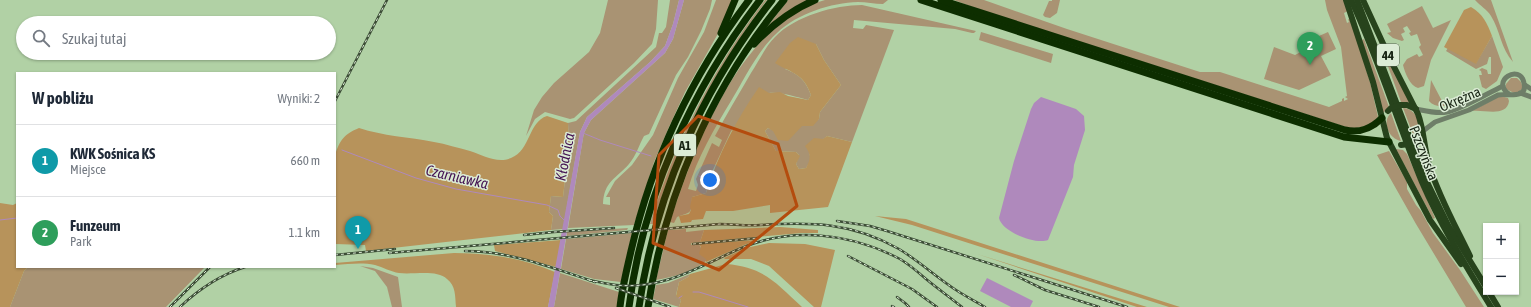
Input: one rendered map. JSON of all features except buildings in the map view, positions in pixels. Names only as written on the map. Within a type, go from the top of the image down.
[{"type":"highway","points":[[620,307],[637,225],[653,175],[676,120],[712,54],[735,0]]},
{"type":"highway","points":[[712,54],[749,0]]},
{"type":"highway","name":"A1","points":[[629,307],[640,246],[659,182],[669,158],[688,117],[716,66],[737,32],[760,0]]},
{"type":"highway","name":"A1","points":[[639,307],[657,221],[686,141],[702,108],[725,68],[743,39],[772,0]]},
{"type":"highway","points":[[648,307],[659,250],[681,179],[707,119],[754,38],[784,0]]},
{"type":"highway","points":[[743,56],[774,24],[801,6],[815,0]]},
{"type":"highway","points":[[921,0],[1344,137],[1389,142]]},
{"type":"highway","points":[[941,0],[1352,132],[1365,129],[1376,124],[1382,118]]},
{"type":"main road","name":"44","points":[[1346,0],[1373,82],[1382,118]]},
{"type":"main road","name":"Pszczyńska","points":[[1351,0],[1432,206],[1450,240],[1483,289]]},
{"type":"main road","name":"Pszczyńska","points":[[1357,0],[1429,186],[1448,225],[1483,282]]},
{"type":"main road","name":"44","points":[[1363,0],[1391,61],[1416,109],[1423,131]]},
{"type":"main road","points":[[1416,109],[1407,105],[1400,105],[1391,108],[1382,118],[1389,142],[1430,220],[1451,252],[1483,289]]},
{"type":"main road","points":[[1389,142],[1401,145],[1409,144],[1423,131]]},
{"type":"main road","points":[[1423,131],[1427,157],[1434,177],[1479,276]]},
{"type":"main road","name":"Pszczyńska","points":[[1487,295],[1491,307]]},
{"type":"main road","name":"Pszczyńska","points":[[1488,295],[1498,307]]},
{"type":"street","points":[[1531,89],[1525,85],[1520,76],[1514,74],[1507,76],[1503,86],[1504,90],[1509,94],[1513,95],[1520,93],[1531,97]]},
{"type":"street","points":[[1520,93],[1525,85]]},
{"type":"street","name":"Okrężna","points":[[1416,109],[1447,112],[1503,86]]},
{"type":"street","name":"Okrężna","points":[[1423,131],[1435,122],[1469,110],[1498,95],[1509,94]]},
{"type":"highlighted area","points":[[698,116],[778,144],[797,206],[719,270],[653,243],[659,155]]},
{"type":"shaded area","points":[[608,0],[658,0],[656,29],[652,44],[634,63],[574,118],[570,119],[545,112],[535,119],[526,136],[534,110],[542,97],[554,83],[589,52],[600,33]]},
{"type":"shaded area","points":[[670,0],[679,0],[673,24],[665,46],[650,62],[587,117],[580,132],[563,229],[551,230],[553,216],[549,212],[551,196],[563,197],[569,145],[568,123],[576,121],[656,47],[659,33],[662,33],[666,27]]},
{"type":"shaded area","points":[[679,0],[684,0],[673,39],[665,53],[591,120],[584,133],[554,307],[548,307],[580,132],[587,117],[650,62],[665,46],[673,24]]},
{"type":"shaded area","points":[[684,0],[712,0],[701,31],[688,57],[676,75],[649,134],[644,136],[636,154],[629,164],[608,185],[603,204],[610,205],[610,197],[606,197],[615,181],[632,165],[653,135],[678,78],[704,32],[716,0],[732,0],[724,23],[685,92],[669,127],[654,162],[634,225],[568,228],[584,133],[591,120],[665,53],[673,39]]},
{"type":"shaded area","points":[[765,0],[767,0],[731,52],[700,107],[674,164],[653,224],[650,224],[671,164],[697,107],[729,52]]},
{"type":"shaded area","points":[[788,0],[811,0],[765,30]]},
{"type":"shaded area","points":[[825,0],[888,0],[883,4],[858,2],[837,4],[815,10],[785,26],[777,33],[758,56],[718,122],[701,155],[688,189],[696,191],[698,185],[696,179],[712,143],[719,147],[722,140],[715,136],[765,50],[775,37],[793,23],[816,13],[840,7],[862,5],[976,31],[972,33],[955,29],[854,20],[853,28],[863,29],[866,25],[894,30],[852,142],[827,136],[809,152],[811,160],[806,168],[799,169],[796,164],[799,155],[796,152],[776,151],[765,131],[768,128],[773,130],[786,130],[819,119],[820,112],[841,85],[824,60],[816,44],[785,69],[795,73],[807,85],[811,95],[808,100],[784,94],[769,93],[731,131],[712,172],[706,193],[692,197],[690,212],[677,217],[674,223],[670,222],[680,192],[708,125],[725,92],[745,61],[768,34],[795,13]]},
{"type":"shaded area","points":[[954,0],[984,0],[1067,29],[1200,72],[1220,72],[1329,107],[1342,101],[1344,98],[1344,101],[1348,99],[1345,97],[1347,96],[1341,47],[1327,10],[1325,0],[1345,0],[1348,11],[1344,13],[1347,23],[1349,22],[1348,19],[1351,20],[1370,82],[1378,117],[1370,125],[1352,129]]},
{"type":"shaded area","points":[[1060,0],[1057,13],[1050,18],[1045,17],[1043,15],[1049,1]]},
{"type":"shaded area","points":[[1475,0],[1491,0],[1513,62],[1503,45],[1497,27],[1488,11]]},
{"type":"shaded area","points":[[1422,6],[1433,28],[1451,20],[1431,60],[1424,86],[1418,88],[1410,82],[1403,65],[1407,59],[1417,54],[1419,57],[1423,55],[1419,47],[1421,45],[1417,34],[1411,36],[1409,33],[1411,32],[1407,26],[1403,28],[1405,32],[1401,34],[1404,40],[1402,41],[1393,38],[1387,33],[1391,32],[1387,24]]},
{"type":"shaded area","points":[[1471,7],[1484,19],[1492,36],[1476,64],[1444,47],[1464,10]]},
{"type":"shaded area","points":[[981,32],[1053,54],[1051,63],[979,40]]},
{"type":"shaded area","points":[[1328,32],[1336,49],[1321,56],[1331,75],[1299,90],[1264,79],[1274,47],[1295,55],[1312,46],[1310,40]]},
{"type":"shaded area","points":[[1492,36],[1503,67],[1497,81],[1486,89],[1482,87],[1479,75],[1482,75],[1481,71],[1479,70],[1482,68],[1487,70],[1488,74],[1491,74],[1491,57],[1489,57],[1487,64],[1476,69],[1446,51],[1448,48],[1476,63]]},
{"type":"shaded area","points":[[798,37],[816,44],[824,60],[841,85],[820,112],[819,119],[813,126],[802,126],[788,141],[778,140],[773,131],[768,128],[765,131],[776,151],[796,152],[800,156],[796,164],[799,169],[806,168],[808,165],[809,154],[805,146],[814,138],[823,139],[827,136],[852,142],[828,207],[770,213],[770,205],[733,211],[706,211],[703,219],[681,223],[679,216],[689,214],[691,210],[690,207],[692,197],[706,193],[728,138],[759,87],[769,93],[780,92],[788,96],[808,100],[811,95],[805,82],[797,75],[775,63],[790,43]]},
{"type":"shaded area","points":[[1364,39],[1389,107],[1383,113],[1362,40]]},
{"type":"shaded area","points":[[1382,47],[1410,103],[1401,102]]},
{"type":"shaded area","points":[[1511,78],[1517,78],[1521,82],[1523,88],[1519,92],[1514,93],[1506,89],[1506,84]]},
{"type":"shaded area","points":[[1431,80],[1442,101],[1450,105],[1439,106],[1429,101]]},
{"type":"shaded area","points":[[1500,96],[1508,98],[1509,101],[1504,109],[1494,112],[1472,111]]},
{"type":"shaded area","points":[[1041,97],[1076,109],[1084,116],[1085,130],[1074,165],[1073,177],[1048,240],[1036,241],[1020,236],[1006,228],[1001,223],[999,218],[1014,161],[1031,109],[1034,103]]},
{"type":"shaded area","points":[[1403,108],[1412,111],[1418,119],[1418,129],[1414,137]]},
{"type":"shaded area","points":[[1391,113],[1401,141],[1393,137],[1388,130],[1387,121]]},
{"type":"shaded area","points":[[547,116],[568,123],[569,145],[563,197],[551,196],[549,212],[553,216],[551,230],[366,251],[365,245],[336,244],[336,152],[341,141],[346,135],[359,128],[387,135],[425,140],[470,151],[490,158],[506,160],[518,154],[526,143],[536,124]]},
{"type":"shaded area","points":[[1396,149],[1403,150],[1407,154],[1435,218],[1433,219]]},
{"type":"shaded area","points":[[1389,151],[1407,182],[1407,189],[1433,233],[1460,270],[1484,307],[1466,307],[1416,224],[1377,155]]},
{"type":"shaded area","points":[[0,203],[13,205],[16,204],[16,268],[27,268],[24,271],[10,307],[0,307]]},
{"type":"shaded area","points":[[875,216],[906,219],[1180,307],[1169,307],[912,225]]},
{"type":"shaded area","points":[[780,227],[818,230],[818,233],[802,233],[700,242],[704,230]]},
{"type":"shaded area","points":[[628,228],[627,230],[567,236],[567,232]]},
{"type":"shaded area","points":[[686,229],[686,232],[704,230],[700,242],[691,243],[691,245],[699,244],[707,260],[690,271],[676,276],[656,280],[668,230]]},
{"type":"shaded area","points":[[632,233],[621,282],[594,279],[561,269],[566,239]]},
{"type":"shaded area","points":[[561,240],[556,267],[495,251],[494,245]]},
{"type":"shaded area","points":[[757,240],[706,262],[706,259],[699,254],[701,247],[699,244]]},
{"type":"shaded area","points":[[769,243],[805,244],[835,250],[821,307],[814,307],[769,266],[751,259],[724,258],[746,248]]},
{"type":"shaded area","points":[[454,253],[480,254],[518,260],[555,272],[548,307],[456,307],[454,288],[443,276],[431,273],[399,273],[375,265],[336,265],[336,263]]},
{"type":"shaded area","points":[[977,254],[1147,307],[1137,307]]},
{"type":"shaded area","points":[[726,264],[739,266],[760,273],[777,284],[802,307],[679,307],[681,300],[676,296],[679,282],[688,277],[690,274]]},
{"type":"shaded area","points":[[360,266],[373,268],[398,277],[402,307],[392,307],[387,287],[375,271]]},
{"type":"shaded area","points":[[27,268],[204,268],[166,307],[10,307],[24,271]]},
{"type":"shaded area","points":[[560,273],[619,292],[617,307],[554,307]]},
{"type":"shaded area","points":[[690,274],[688,277],[679,282],[676,295],[681,300],[679,307],[653,299],[656,285],[668,283]]},
{"type":"shaded area","points":[[987,278],[1033,301],[1030,307],[1011,307],[980,291]]},
{"type":"waterway","name":"Kłodnica","points":[[583,133],[651,156]]},
{"type":"waterway","name":"Czarniawka","points":[[342,150],[416,178],[456,189],[547,205],[558,210],[560,216],[564,220]]},
{"type":"waterway","points":[[699,176],[712,182]]},
{"type":"waterway","name":"Czarniawka","points":[[0,220],[16,218]]},
{"type":"waterway","points":[[693,292],[699,292],[748,307]]},
{"type":"railway","points":[[336,99],[387,0]]},
{"type":"railway","points":[[837,221],[870,226],[887,231],[1127,307]]},
{"type":"railway","points":[[389,253],[720,224],[814,224],[848,229],[864,233],[881,240],[899,249],[941,280],[985,307]]},
{"type":"railway","points":[[524,235],[614,228]]},
{"type":"railway","points":[[589,280],[606,284],[633,286],[665,281],[759,242],[779,237],[800,235],[821,236],[841,238],[861,243],[900,259],[962,307]]},
{"type":"railway","points":[[693,244],[758,238]]},
{"type":"railway","points":[[336,255],[395,249]]},
{"type":"railway","points":[[465,251],[515,257],[595,282]]},
{"type":"railway","points":[[848,256],[912,289],[937,307]]},
{"type":"railway","points":[[170,307],[209,268]]},
{"type":"railway","points":[[180,307],[210,283],[242,268]]},
{"type":"railway","points":[[1014,275],[1045,290],[1099,307]]},
{"type":"railway","points":[[616,288],[670,307]]},
{"type":"railway","points":[[897,297],[909,307]]},
{"type":"place","name":"Funzeum","points":[[1310,65]]},
{"type":"place","name":"KWK Sośnica KS","points":[[358,249]]}]
